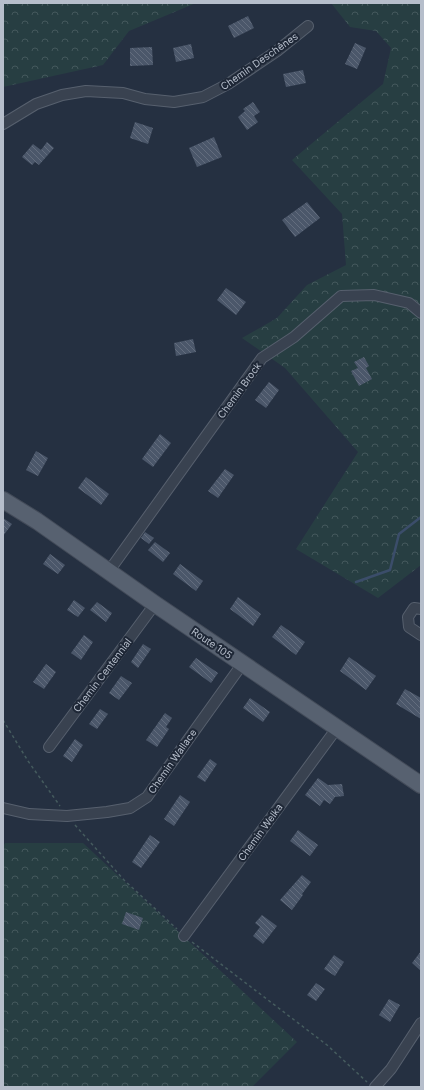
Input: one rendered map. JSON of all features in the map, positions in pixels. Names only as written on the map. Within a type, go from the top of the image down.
[{"type":"main road","name":"Route 105","points":[[3,500],[37,521],[155,604],[421,785]]},
{"type":"street","name":"Chemin Deschênes","points":[[3,124],[36,104],[62,95],[86,92],[122,93],[145,99],[174,102],[204,96],[228,84],[276,51],[308,26]]},
{"type":"street","name":"Chemin Brock","points":[[109,571],[262,358],[294,337],[341,296],[374,295],[409,303],[421,313]]},
{"type":"street","name":"Chemin Centennial","points":[[49,747],[155,604]]},
{"type":"street","points":[[421,609],[414,608],[408,617],[409,627],[421,635]]},
{"type":"street","name":"Chemin Wallace","points":[[3,808],[29,814],[67,816],[130,808],[147,797],[242,663]]},
{"type":"street","name":"Chemin Welka","points":[[184,936],[337,728]]},
{"type":"street","points":[[371,1084],[391,1069],[421,1023]]},
{"type":"path","points":[[3,720],[28,761],[67,816],[124,880],[184,936],[326,1045],[371,1084]]},
{"type":"green space","points":[[3,3],[196,3],[129,31],[103,65],[3,87]]},
{"type":"green space","points":[[331,3],[421,3],[421,565],[378,598],[296,549],[358,452],[285,368],[242,338],[277,318],[307,285],[346,265],[342,214],[292,160],[383,84],[391,48],[376,31],[350,27]]},
{"type":"green space","points":[[5,843],[83,843],[297,1042],[252,1087],[3,1087],[3,847]]},
{"type":"building","points":[[248,16],[254,28],[234,38],[228,26]]},
{"type":"building","points":[[355,43],[366,48],[357,69],[345,64]]},
{"type":"building","points":[[191,44],[194,58],[176,62],[173,48]]},
{"type":"building","points":[[152,47],[153,65],[130,66],[130,48]]},
{"type":"building","points":[[303,70],[306,83],[286,87],[283,74]]},
{"type":"building","points":[[253,102],[260,112],[254,116],[258,122],[247,130],[238,117],[245,111],[243,109]]},
{"type":"building","points":[[135,122],[153,128],[148,144],[130,138]]},
{"type":"building","points":[[214,137],[222,157],[197,167],[189,148]]},
{"type":"building","points":[[47,142],[54,148],[39,165],[35,162],[32,165],[22,157],[33,144],[41,150]]},
{"type":"building","points":[[307,202],[320,218],[295,237],[282,220]]},
{"type":"building","points":[[226,288],[246,302],[236,315],[217,300]]},
{"type":"building","points":[[193,339],[196,352],[176,356],[174,343]]},
{"type":"building","points":[[364,357],[369,366],[366,368],[372,379],[359,386],[351,371],[358,368],[354,362]]},
{"type":"building","points":[[269,382],[279,390],[266,408],[255,400]]},
{"type":"building","points":[[160,434],[171,443],[153,467],[142,459]]},
{"type":"building","points":[[36,451],[48,458],[38,476],[26,470]]},
{"type":"building","points":[[225,469],[234,475],[218,498],[208,491]]},
{"type":"building","points":[[86,477],[109,494],[101,505],[78,488]]},
{"type":"building","points":[[3,518],[12,524],[3,536]]},
{"type":"building","points":[[145,532],[154,538],[149,544],[141,538]]},
{"type":"building","points":[[155,542],[170,553],[163,562],[148,550]]},
{"type":"building","points":[[50,554],[65,565],[58,574],[43,564]]},
{"type":"building","points":[[180,564],[203,581],[196,591],[173,574]]},
{"type":"building","points":[[238,597],[261,614],[253,626],[230,609]]},
{"type":"building","points":[[74,600],[85,608],[78,617],[67,610]]},
{"type":"building","points":[[97,602],[112,613],[106,622],[90,610]]},
{"type":"building","points":[[281,625],[305,642],[296,655],[272,637]]},
{"type":"building","points":[[84,635],[93,642],[81,660],[71,653]]},
{"type":"building","points":[[143,644],[151,649],[138,668],[131,662]]},
{"type":"building","points":[[349,657],[376,676],[366,690],[340,671]]},
{"type":"building","points":[[196,658],[218,673],[211,683],[189,667]]},
{"type":"building","points":[[46,664],[56,672],[44,689],[33,682]]},
{"type":"building","points":[[121,676],[132,683],[119,700],[109,693]]},
{"type":"building","points":[[405,689],[421,698],[421,719],[396,704]]},
{"type":"building","points":[[250,698],[270,712],[263,722],[243,708]]},
{"type":"building","points":[[100,709],[108,714],[97,729],[89,724]]},
{"type":"building","points":[[165,713],[172,718],[166,727],[169,729],[157,747],[146,740]]},
{"type":"building","points":[[75,739],[83,745],[72,762],[63,756]]},
{"type":"building","points":[[210,759],[217,764],[205,782],[197,777]]},
{"type":"building","points":[[318,778],[328,785],[342,784],[344,796],[335,797],[330,804],[324,800],[320,806],[305,795]]},
{"type":"building","points":[[180,795],[190,802],[174,826],[164,819]]},
{"type":"building","points":[[298,830],[318,845],[310,856],[290,841]]},
{"type":"building","points":[[150,835],[160,842],[141,868],[132,862]]},
{"type":"building","points":[[302,875],[311,882],[292,910],[280,900]]},
{"type":"building","points":[[126,912],[143,918],[139,930],[122,924]]},
{"type":"building","points":[[262,915],[277,926],[263,944],[253,936],[260,927],[255,923]]},
{"type":"building","points":[[421,951],[421,971],[412,963]]},
{"type":"building","points":[[334,955],[344,962],[335,976],[324,969]]},
{"type":"building","points":[[316,983],[325,989],[316,1001],[307,995]]},
{"type":"building","points":[[389,999],[400,1005],[390,1022],[379,1015]]},
{"type":"waterway","points":[[356,582],[390,570],[399,534],[421,517]]}]
